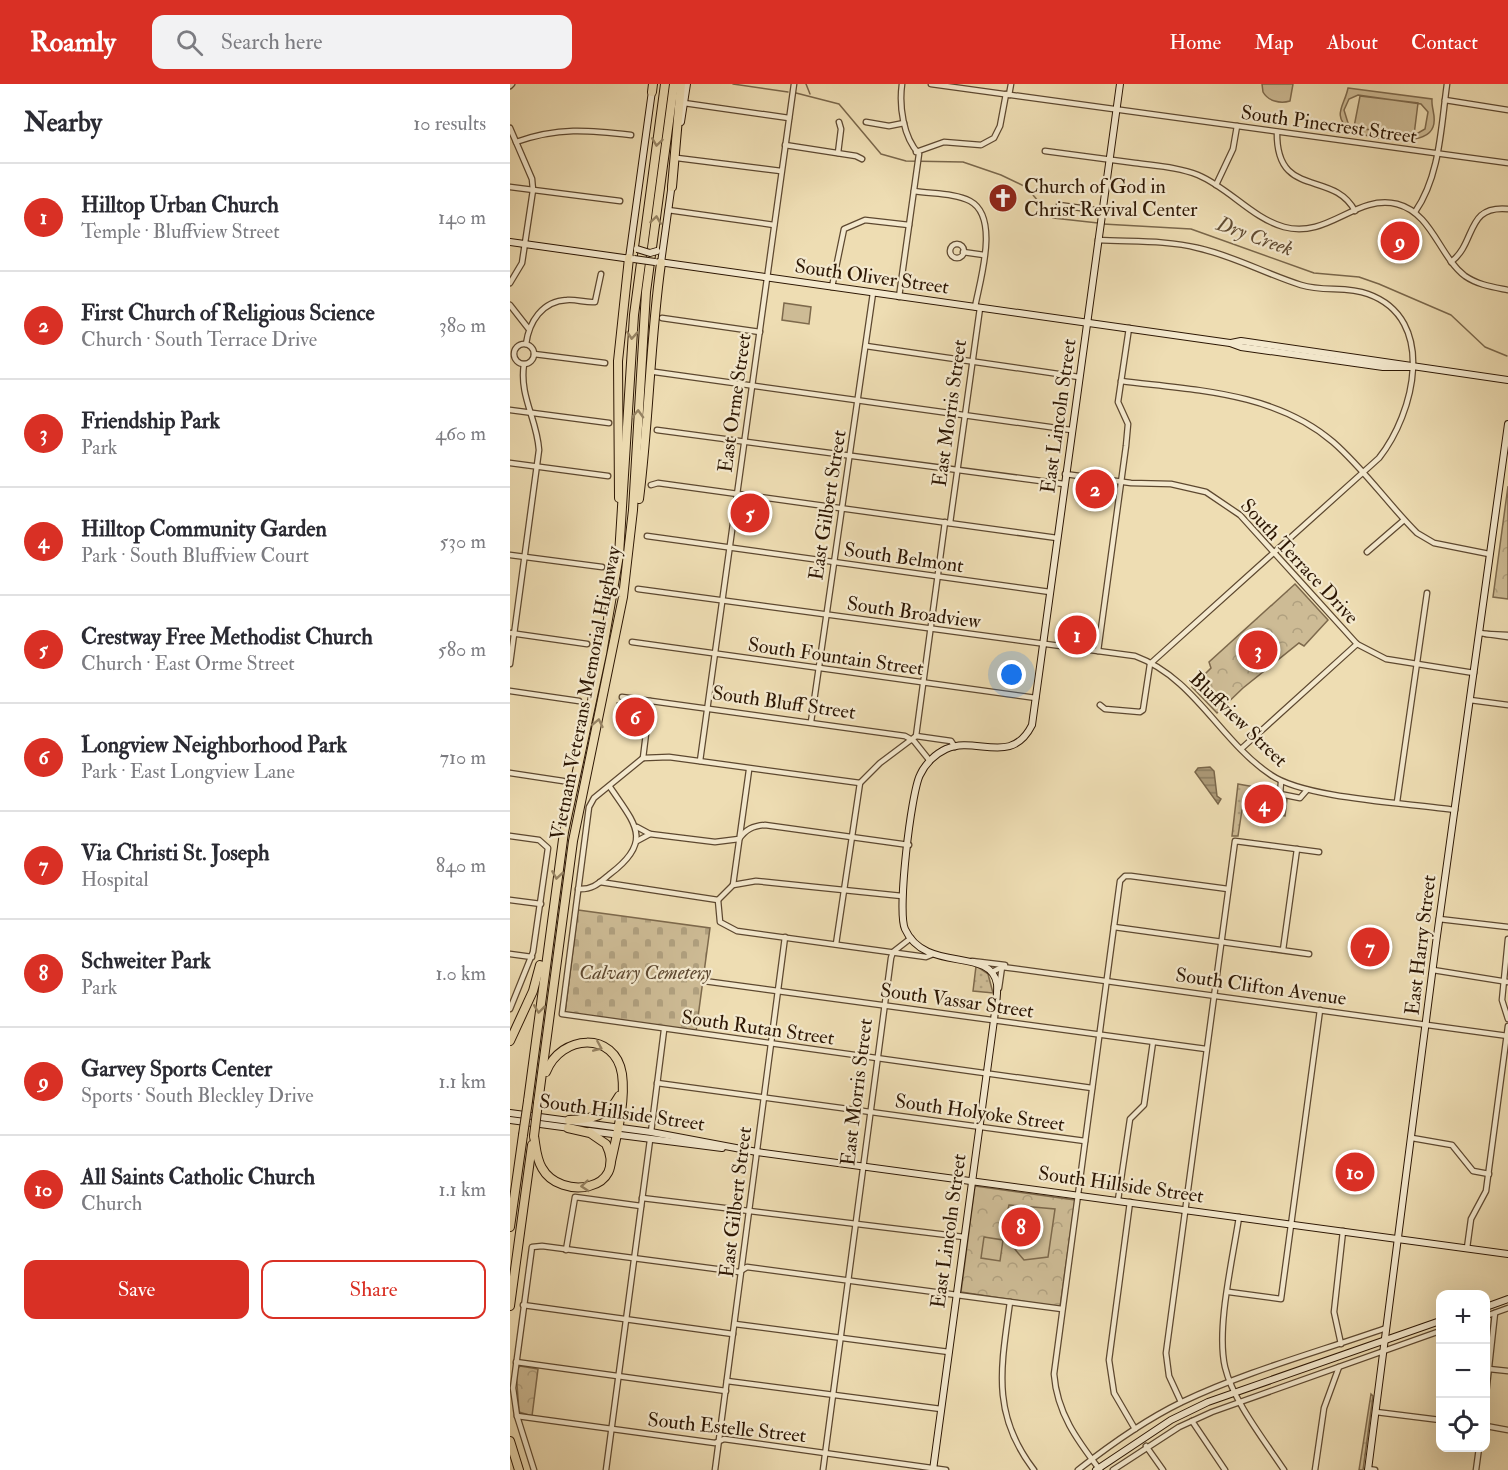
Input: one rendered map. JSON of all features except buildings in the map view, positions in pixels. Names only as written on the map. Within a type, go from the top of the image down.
[{"type":"highway","name":"Vietnam Veterans Memorial Highway","points":[[510,1227],[564,832],[609,616],[621,528],[634,315],[665,84]]},
{"type":"highway","name":"Vietnam Veterans Memorial Highway","points":[[510,1306],[573,841],[618,628],[631,535],[644,304],[674,84]]},
{"type":"highway","points":[[672,187],[681,84]]},
{"type":"highway","points":[[621,528],[618,375],[621,322],[632,259]]},
{"type":"highway","points":[[631,535],[638,504],[643,461],[658,262]]},
{"type":"highway","points":[[510,1041],[533,991],[549,930]]},
{"type":"highway","points":[[534,1136],[537,1158],[551,1179],[563,1184],[590,1187],[600,1183],[607,1175],[618,1131],[622,1087],[620,1067],[611,1053],[601,1046],[585,1042],[571,1044],[557,1053],[541,1083]]},
{"type":"highway","points":[[568,1124],[604,1114],[616,1102],[622,1087]]},
{"type":"highway","points":[[568,1124],[600,1138],[609,1151],[610,1166]]},
{"type":"highway","points":[[510,1440],[519,1470]]},
{"type":"main road","points":[[658,262],[663,244],[687,84]]},
{"type":"main road","name":"East Lincoln Street","points":[[1013,744],[1029,730],[1036,698],[1120,84]]},
{"type":"main road","points":[[632,259],[632,239],[653,87]]},
{"type":"main road","points":[[632,239],[637,249],[650,253],[657,251],[663,244]]},
{"type":"main road","name":"South Oliver Street","points":[[510,242],[1129,328],[1383,367],[1412,367],[1508,380]]},
{"type":"main road","name":"East Harry Street","points":[[1370,1470],[1384,1340],[1439,919],[1474,673],[1483,633],[1489,554],[1508,424]]},
{"type":"main road","name":"South Bluff Street","points":[[955,747],[1001,748],[1013,744]]},
{"type":"main road","points":[[911,938],[901,916],[919,776],[930,761],[945,749],[955,747]]},
{"type":"main road","name":"South Clifton Avenue","points":[[911,938],[931,954],[968,961],[992,972]]},
{"type":"main road","name":"East Lincoln Street","points":[[933,1469],[997,996],[997,982],[992,972]]},
{"type":"main road","name":"South Hillside Street","points":[[510,1113],[568,1124],[618,1131],[651,1132],[709,1141],[728,1147]]},
{"type":"main road","name":"South Hillside Street","points":[[510,1120],[568,1124]]},
{"type":"main road","name":"South Hillside Street","points":[[618,1131],[650,1140],[728,1147],[864,1165],[1508,1254]]},
{"type":"main road","points":[[1490,1305],[1508,1299]]},
{"type":"main road","points":[[1098,1470],[1171,1420],[1235,1391],[1436,1322]]},
{"type":"street","name":"East Orme Street","points":[[700,761],[794,84]]},
{"type":"street","points":[[899,297],[919,158],[904,123],[902,84]]},
{"type":"street","name":"South Pinecrest Street","points":[[932,84],[1508,163]]},
{"type":"street","points":[[916,152],[944,142],[981,145],[994,138],[1000,126],[1011,84]]},
{"type":"street","points":[[1415,212],[1427,195],[1437,153],[1447,84]]},
{"type":"street","points":[[1445,100],[1508,110]]},
{"type":"street","points":[[684,103],[789,118]]},
{"type":"street","points":[[838,153],[841,129],[839,122]]},
{"type":"street","points":[[866,122],[890,126],[904,123]]},
{"type":"street","points":[[1216,185],[1233,149],[1237,126]]},
{"type":"street","points":[[510,128],[532,179],[522,263],[510,283]]},
{"type":"street","points":[[516,142],[538,134],[568,129],[631,135]]},
{"type":"street","points":[[1277,132],[1277,146],[1282,163],[1291,175],[1305,182],[1340,192],[1349,198],[1355,211]]},
{"type":"street","points":[[785,145],[856,156],[862,159]]},
{"type":"street","points":[[1044,151],[1185,171],[1216,185],[1248,208],[1283,227],[1302,230],[1321,228],[1377,203],[1396,204],[1415,212],[1451,262],[1473,281],[1508,290]]},
{"type":"street","points":[[676,158],[781,171]]},
{"type":"street","points":[[510,186],[620,201]]},
{"type":"street","name":"East Morris Street","points":[[914,191],[963,198],[975,204],[986,222],[972,362],[958,469],[938,576],[914,738]]},
{"type":"street","points":[[1059,205],[1101,214]]},
{"type":"street","points":[[1451,262],[1458,257],[1479,216],[1494,208],[1508,209]]},
{"type":"street","points":[[668,210],[774,225]]},
{"type":"street","points":[[832,287],[844,229],[865,220],[909,225]]},
{"type":"street","points":[[1098,236],[1199,248],[1307,286],[1368,294],[1390,306],[1403,320],[1412,344],[1408,399],[1401,422],[1389,445],[1363,473],[1152,662],[1143,710],[1140,712],[1105,709],[1100,705]]},
{"type":"street","points":[[963,252],[984,255]]},
{"type":"street","points":[[526,344],[528,328],[537,315],[549,305],[566,300],[595,302],[601,274]]},
{"type":"street","name":"East Gilbert Street","points":[[811,722],[873,293]]},
{"type":"street","points":[[510,305],[528,328]]},
{"type":"street","points":[[662,318],[760,332]]},
{"type":"street","points":[[1098,651],[1128,424],[1118,402],[1129,328]]},
{"type":"street","points":[[526,344],[532,348],[534,354],[530,362],[524,364],[517,361],[512,352],[520,345],[526,344]]},
{"type":"street","points":[[866,346],[1079,376]]},
{"type":"street","points":[[534,354],[605,363]]},
{"type":"street","points":[[510,664],[512,633],[537,466],[538,438],[525,401],[522,377],[524,364]]},
{"type":"street","points":[[655,372],[1071,430]]},
{"type":"street","points":[[1120,381],[1202,391],[1271,406],[1325,436],[1363,473],[1417,533],[1434,543],[1489,554]]},
{"type":"street","points":[[513,410],[525,401]]},
{"type":"street","points":[[513,410],[609,423]]},
{"type":"street","points":[[657,430],[1064,484]]},
{"type":"street","points":[[510,463],[608,476]]},
{"type":"street","name":"South Terrace Drive","points":[[1065,474],[1171,484],[1206,492],[1240,515],[1357,644],[1386,659],[1474,673]]},
{"type":"street","points":[[651,485],[658,483],[736,493],[1057,538]]},
{"type":"street","points":[[1367,552],[1404,520]]},
{"type":"street","name":"South Belmont","points":[[647,536],[1050,592]]},
{"type":"street","points":[[510,555],[602,567]]},
{"type":"street","name":"South Broadview","points":[[638,589],[1043,645]]},
{"type":"street","points":[[1397,802],[1427,593]]},
{"type":"street","points":[[512,633],[587,644]]},
{"type":"street","points":[[1483,633],[1508,636]]},
{"type":"street","name":"South Fountain Street","points":[[632,642],[1036,698]]},
{"type":"street","points":[[1241,749],[1357,644]]},
{"type":"street","name":"Bluffview Street","points":[[1043,645],[1135,656],[1152,662],[1170,673],[1241,749],[1281,782],[1306,790],[1455,810]]},
{"type":"street","points":[[510,691],[579,701]]},
{"type":"street","name":"South Bluff Street","points":[[622,697],[914,738],[951,741],[955,747]]},
{"type":"street","points":[[1470,700],[1508,705]]},
{"type":"street","points":[[643,758],[650,701]]},
{"type":"street","points":[[836,944],[860,783],[880,763],[914,738],[930,761]]},
{"type":"street","points":[[637,826],[634,852],[600,882],[587,890],[578,889],[588,812],[594,798],[643,758],[669,757],[749,770],[860,783]]},
{"type":"street","points":[[734,885],[749,770]]},
{"type":"street","points":[[510,772],[562,781]]},
{"type":"street","points":[[1281,782],[1280,794],[1300,798],[1306,790]]},
{"type":"street","points":[[610,786],[637,826],[650,834],[715,842],[740,839]]},
{"type":"street","points":[[740,839],[745,831],[754,826],[765,825],[909,845]]},
{"type":"street","points":[[637,841],[650,834]]},
{"type":"street","points":[[510,836],[545,843],[548,848],[532,957],[510,1009]]},
{"type":"street","points":[[1181,1402],[1166,1362],[1184,1209],[1235,841],[1319,852]]},
{"type":"street","points":[[1283,950],[1297,849]]},
{"type":"street","points":[[1098,1470],[1066,1421],[1056,1392],[1054,1367],[1120,881],[1125,876],[1131,876],[1228,889]]},
{"type":"street","points":[[600,882],[718,900],[734,885],[756,881],[902,896]]},
{"type":"street","name":"South Rutan Street","points":[[578,889],[562,1014],[1092,1088]]},
{"type":"street","points":[[510,900],[541,904]]},
{"type":"street","name":"South Clifton Avenue","points":[[718,900],[717,916],[723,926],[737,931],[926,957],[931,954]]},
{"type":"street","points":[[1439,919],[1508,927]]},
{"type":"street","points":[[1114,927],[1309,954]]},
{"type":"street","name":"East Gilbert Street","points":[[715,1470],[785,937]]},
{"type":"street","points":[[893,952],[911,938]]},
{"type":"street","points":[[1508,939],[1502,1000],[1508,1019]]},
{"type":"street","name":"East Morris Street","points":[[823,1470],[893,952]]},
{"type":"street","points":[[510,954],[532,957]]},
{"type":"street","name":"South Clifton Avenue","points":[[968,961],[1508,1036]]},
{"type":"street","points":[[992,972],[1001,965]]},
{"type":"street","name":"East Lincoln Street","points":[[997,996],[1001,965]]},
{"type":"street","points":[[1433,970],[1505,982]]},
{"type":"street","name":"South Vassar Street","points":[[704,981],[1206,1049]]},
{"type":"street","points":[[1229,1292],[1281,1299],[1320,1010]]},
{"type":"street","points":[[1467,1248],[1471,1219],[1486,1191],[1508,1026]]},
{"type":"street","points":[[651,1132],[664,1030]]},
{"type":"street","points":[[1118,1200],[1130,1119],[1144,1105],[1153,1042]]},
{"type":"street","name":"South Holyoke Street","points":[[657,1083],[1085,1142]]},
{"type":"street","points":[[1412,1138],[1450,1144],[1473,1171],[1489,1174]]},
{"type":"street","points":[[606,1470],[650,1140]]},
{"type":"street","points":[[566,1250],[575,1197],[641,1206]]},
{"type":"street","points":[[642,1198],[964,1237]]},
{"type":"street","points":[[1130,1202],[1109,1360],[1114,1394],[1135,1429]]},
{"type":"street","points":[[1239,1217],[1222,1344],[1225,1368],[1240,1400],[1284,1470]]},
{"type":"street","points":[[1341,1344],[1334,1312],[1344,1231]]},
{"type":"street","points":[[534,1470],[517,1416],[513,1388],[532,1247],[739,1272],[747,1267],[1062,1309]]},
{"type":"street","points":[[1010,1302],[1002,1364],[1003,1407],[1012,1436],[1034,1470]]},
{"type":"street","points":[[523,1305],[734,1334]]},
{"type":"street","points":[[1490,1315],[1508,1308]]},
{"type":"street","points":[[1490,1361],[1496,1313]]},
{"type":"street","points":[[735,1324],[949,1352]]},
{"type":"street","points":[[1078,1470],[1135,1429],[1181,1402],[1231,1382],[1386,1328]]},
{"type":"street","points":[[1113,1470],[1146,1446],[1192,1421],[1240,1400],[1436,1332]]},
{"type":"street","points":[[516,1362],[726,1391]]},
{"type":"street","points":[[1315,1470],[1324,1408],[1339,1367]]},
{"type":"street","points":[[1490,1369],[1508,1371]]},
{"type":"street","points":[[727,1381],[941,1409]]},
{"type":"street","points":[[1376,1412],[1436,1420]]},
{"type":"street","name":"South Estelle Street","points":[[517,1416],[716,1443],[724,1439],[946,1470]]},
{"type":"street","points":[[1192,1421],[1225,1470]]},
{"type":"street","points":[[1490,1427],[1508,1430]]},
{"type":"street","points":[[1146,1446],[1163,1470]]},
{"type":"street","points":[[1476,1470],[1478,1452]]},
{"type":"green space","points":[[1262,84],[1293,84],[1290,101],[1275,101],[1263,92]]},
{"type":"green space","points":[[1348,88],[1432,99],[1433,127],[1428,134],[1408,140],[1369,136],[1350,130],[1344,125],[1340,115]],"holes":[[[1358,95],[1392,100],[1360,96],[1354,127],[1348,123],[1344,110],[1349,99]],[[1418,104],[1421,104],[1428,112],[1425,129],[1413,136],[1356,128],[1414,135]]]},
{"type":"green space","points":[[784,303],[811,307],[809,324],[782,320]]},
{"type":"green space","points":[[1508,486],[1508,599],[1493,597]]},
{"type":"green space","points":[[1295,584],[1328,620],[1304,646],[1299,643],[1243,688],[1217,713],[1192,687],[1211,668],[1209,662]]},
{"type":"green space","points":[[1258,631],[1266,638],[1269,648],[1260,657],[1255,657],[1246,649],[1246,646],[1249,639]]},
{"type":"green space","points":[[641,702],[646,706],[643,734],[622,732],[624,719],[617,703]]},
{"type":"green space","points":[[1238,784],[1278,791],[1277,797],[1287,799],[1285,816],[1242,810],[1238,836],[1232,836]]},
{"type":"green space","name":"Calvary Cemetery","points":[[578,910],[710,928],[696,1032],[565,1013]]},
{"type":"green space","points":[[976,966],[988,974],[993,993],[973,991]]},
{"type":"green space","points":[[975,1186],[1075,1200],[1060,1307],[961,1292]]},
{"type":"green space","points":[[1009,1205],[1055,1209],[1048,1257],[1024,1260],[1002,1234]]},
{"type":"green space","points":[[984,1237],[1003,1240],[1000,1261],[981,1258]]},
{"type":"green space","points":[[520,1366],[538,1369],[532,1416],[519,1412],[516,1370]]},
{"type":"green space","points":[[1371,1394],[1373,1396],[1363,1470],[1359,1470]]},
{"type":"shaded area","points":[[1210,767],[1214,771],[1217,796],[1221,799],[1218,804],[1195,772],[1198,768]]},
{"type":"waterway","points":[[733,84],[788,92]]},
{"type":"waterway","name":"Dry Creek","points":[[806,84],[810,94]]},
{"type":"waterway","name":"Dry Creek","points":[[796,93],[839,104],[881,154],[906,161],[963,162],[1001,175],[1026,187],[1053,218],[1098,223]]},
{"type":"waterway","name":"Dry Creek","points":[[1103,224],[1191,229],[1314,273],[1359,277],[1451,315],[1485,347],[1507,356]]},
{"type":"place","name":"Church of God in Christ Revival Center","points":[[1003,198]]},
{"type":"place","name":"Garvey Sports Center","points":[[1400,241]]},
{"type":"place","name":"First Church of Religious Science","points":[[1095,489]]},
{"type":"place","name":"Crestway Free Methodist Church","points":[[750,513]]},
{"type":"place","name":"Hilltop Urban Church","points":[[1077,635]]},
{"type":"place","name":"Friendship Park","points":[[1258,650]]},
{"type":"place","name":"Longview Neighborhood Park","points":[[635,717]]},
{"type":"place","name":"Hilltop Community Garden","points":[[1264,804]]},
{"type":"place","name":"Via Christi St. Joseph","points":[[1370,947]]},
{"type":"place","name":"All Saints Catholic Church","points":[[1355,1172]]},
{"type":"place","name":"Schweiter Park","points":[[1021,1227]]}]
